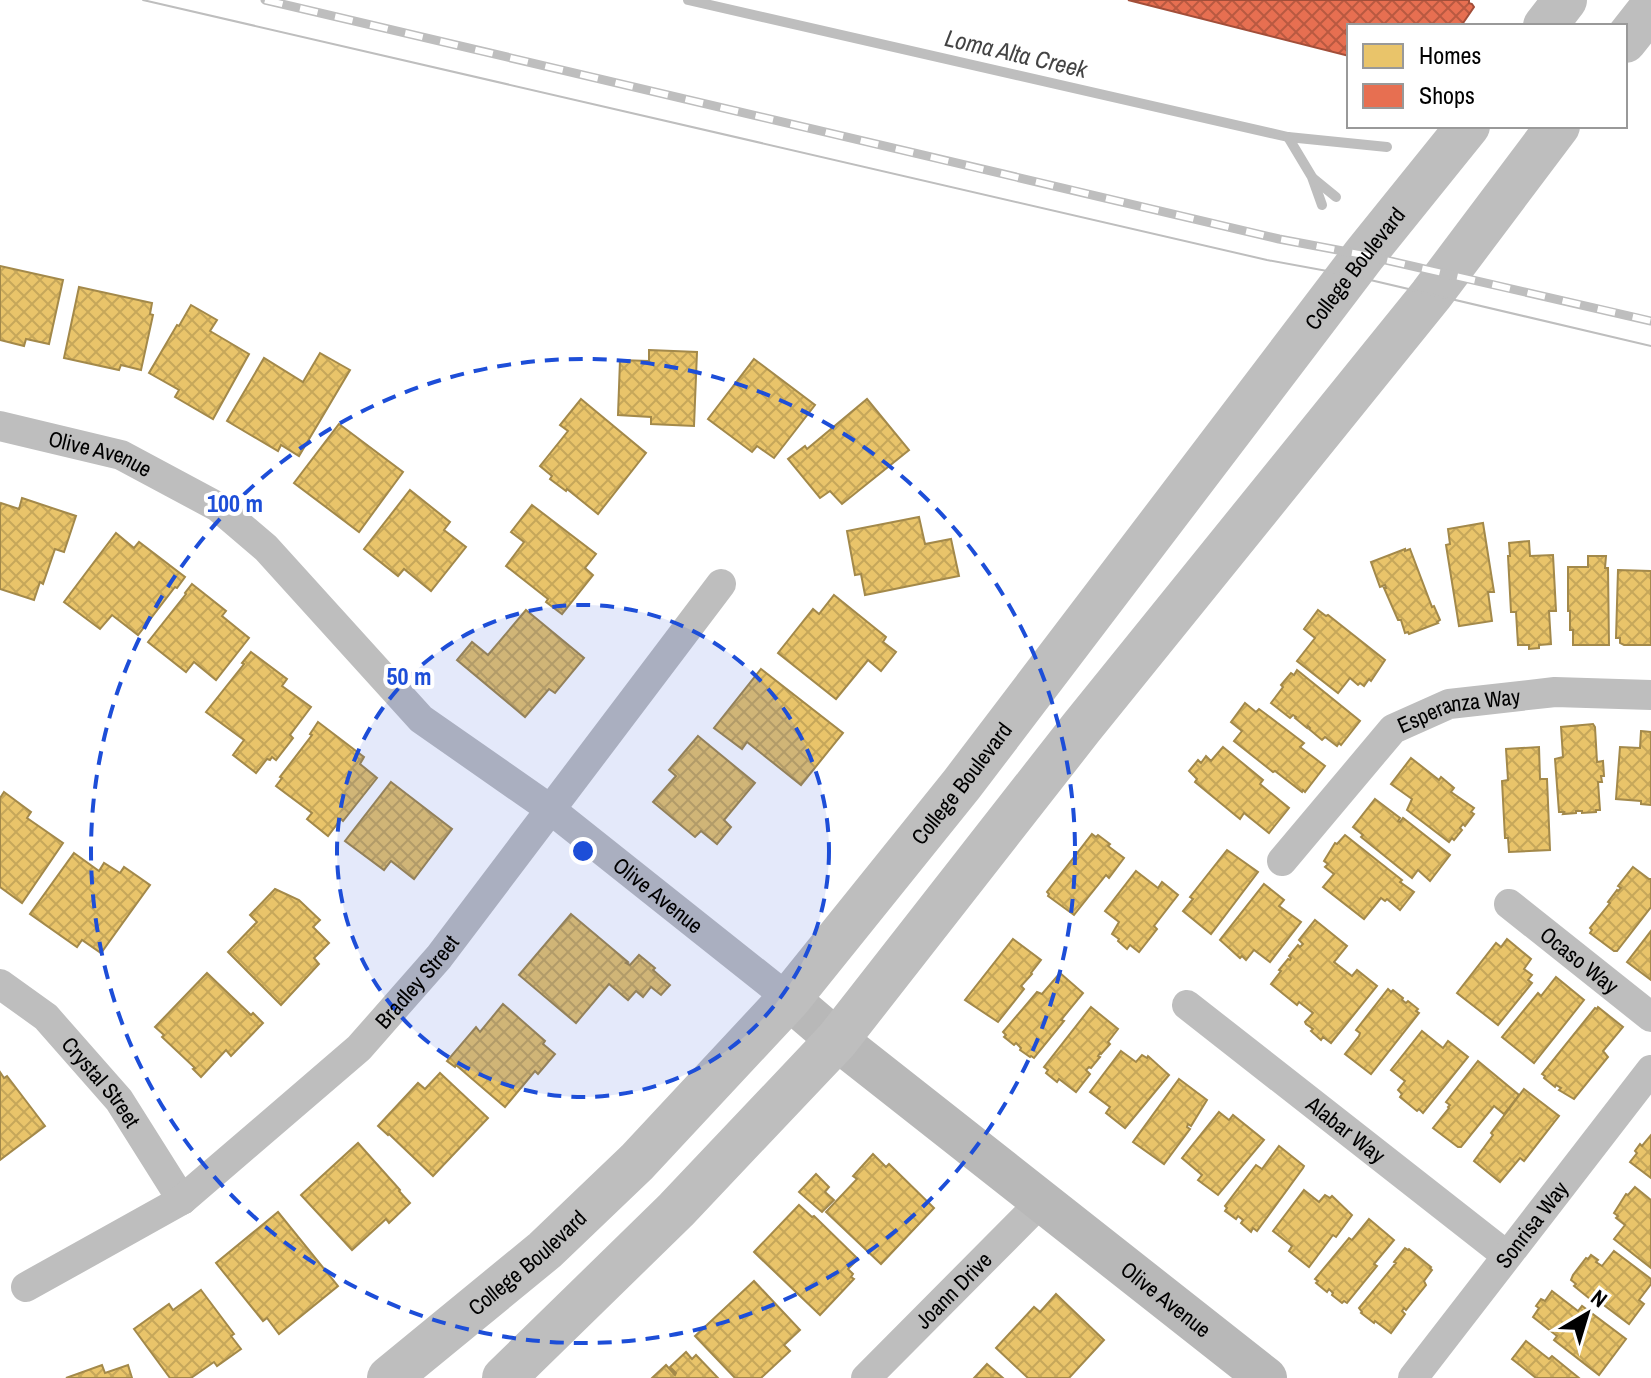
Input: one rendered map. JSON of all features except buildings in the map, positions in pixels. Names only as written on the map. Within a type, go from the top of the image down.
[{"type":"main road","points":[[1547,24],[1565,0]]},
{"type":"main road","points":[[1627,38],[1651,8]]},
{"type":"main road","name":"College Boulevard","points":[[389,1378],[545,1250],[637,1162],[789,999],[962,784],[1364,255],[1466,128]]},
{"type":"main road","points":[[504,1378],[676,1210],[837,1040],[1081,728],[1431,295],[1556,128]]},
{"type":"main road","name":"Olive Avenue","points":[[789,999],[1266,1378]]},
{"type":"street","name":"Olive Avenue","points":[[0,426],[121,455],[218,507],[266,548],[421,719],[550,809],[789,999]]},
{"type":"street","name":"Bradley Street","points":[[26,1287],[182,1200],[359,1048],[439,957],[721,584]]},
{"type":"street","name":"Esperanza Way","points":[[1282,861],[1393,729],[1449,704],[1555,692],[1651,695]]},
{"type":"street","name":"Ocaso Way","points":[[1509,904],[1651,1017]]},
{"type":"street","name":"Crystal Street","points":[[0,984],[46,1017],[119,1100],[182,1200]]},
{"type":"street","name":"Alabar Way","points":[[1187,1005],[1506,1255]]},
{"type":"street","name":"Sonrisa Way","points":[[1413,1378],[1651,1070]]},
{"type":"street","name":"Joann Drive","points":[[866,1378],[1042,1201]]},
{"type":"waterway","name":"Loma Alta Creek","points":[[688,0],[1288,137],[1387,147]]},
{"type":"waterway","name":"Loma Alta Creek","points":[[1288,137],[1312,177],[1322,205]]},
{"type":"waterway","name":"Loma Alta Creek","points":[[1314,179],[1336,197]]},
{"type":"tram line","points":[[143,0],[1651,346]]},
{"type":"railway","points":[[265,0],[1279,239],[1364,255],[1651,321]]}]
